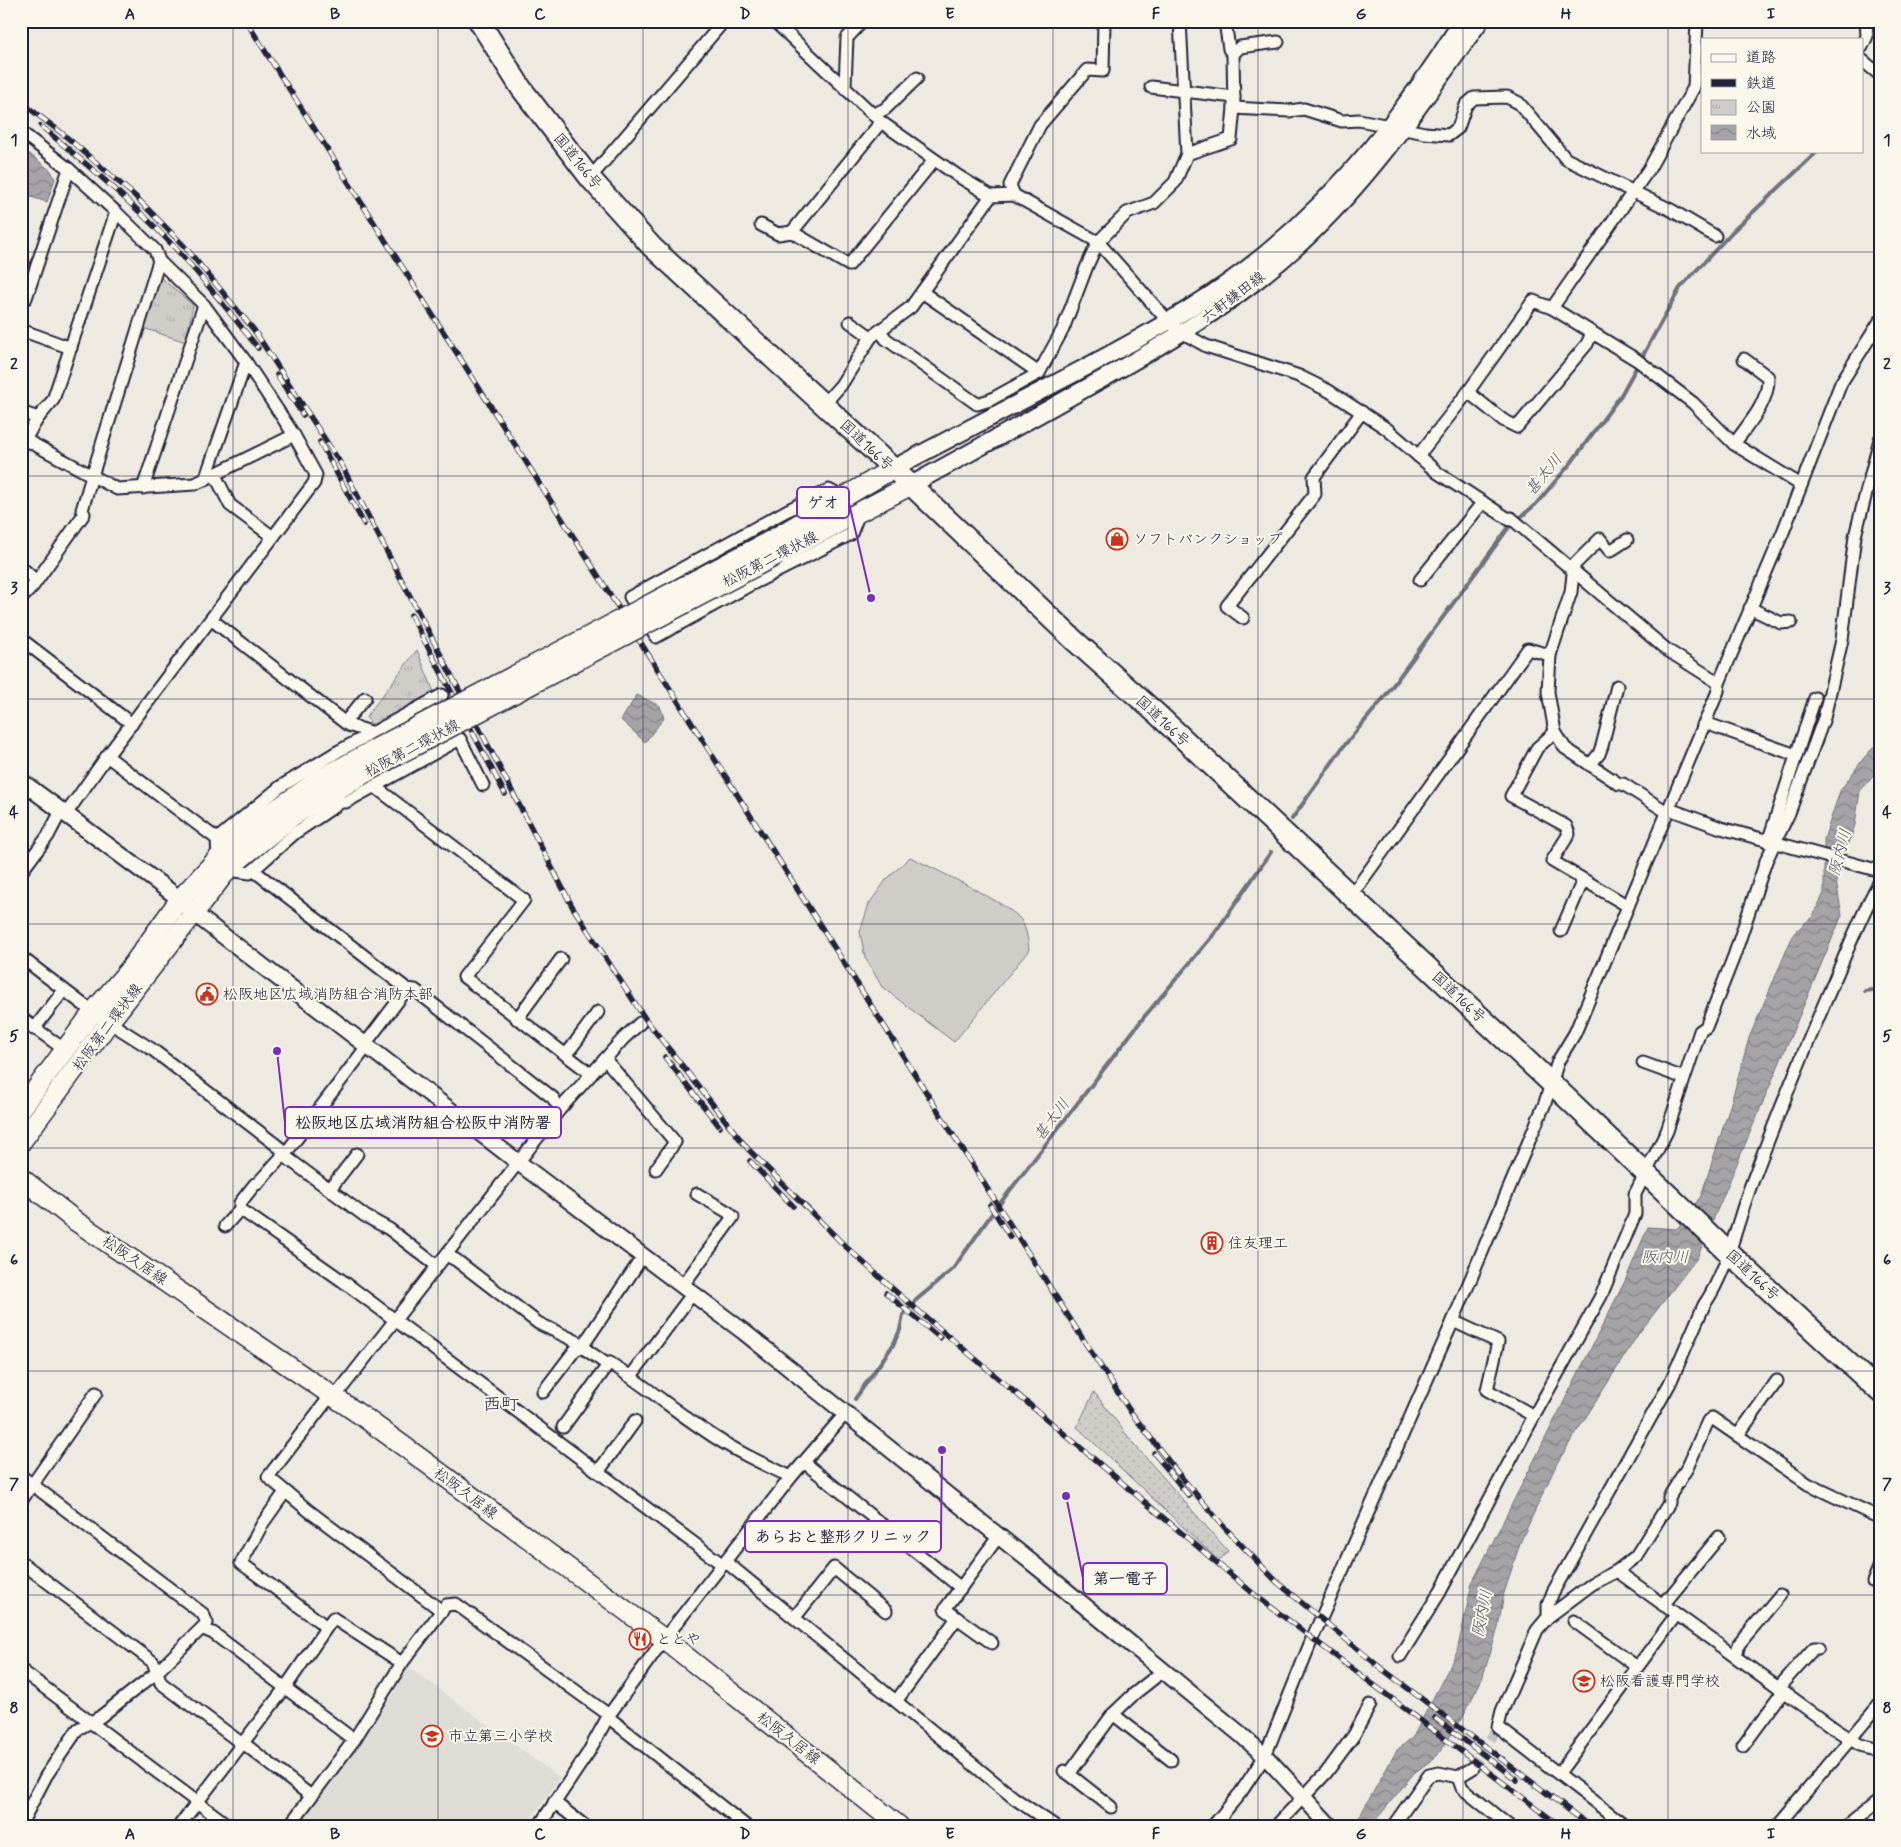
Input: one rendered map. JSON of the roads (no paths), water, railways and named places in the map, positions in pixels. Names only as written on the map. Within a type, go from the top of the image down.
[{"type":"highway","name":"国道166号","points":[[479,21],[521,88],[590,178],[652,247],[911,485],[1075,641],[1157,714],[1550,1082],[1724,1248],[1880,1392]]},
{"type":"main road","name":"六軒鎌田線","points":[[911,485],[1183,333],[1229,301],[1303,241],[1361,180],[1397,127],[1462,21]]},
{"type":"main road","name":"六軒鎌田線","points":[[892,469],[1127,346],[1229,281],[1290,231],[1397,127],[1480,21]]},
{"type":"main road","name":"松阪第二環状線","points":[[773,548],[844,498],[892,469]]},
{"type":"main road","name":"松阪第二環状線","points":[[23,1104],[93,1012],[129,970],[180,899],[223,864],[255,824],[317,781],[377,748],[773,548],[859,514],[911,485]]},
{"type":"main road","name":"松阪第二環状線","points":[[21,1142],[110,1021],[195,914],[211,889],[223,864]]},
{"type":"main road","name":"松阪久居線","points":[[21,1178],[77,1222],[333,1396],[664,1639],[898,1826]]},
{"type":"street","points":[[590,178],[724,21]]},
{"type":"street","points":[[774,21],[878,118],[934,160],[991,196],[1014,195],[1098,242],[1168,321],[1183,333],[1214,350],[1311,381],[1388,429],[1438,473],[1514,520],[1667,650],[1719,684]]},
{"type":"street","points":[[1014,195],[1010,185],[1040,126],[1087,70],[1103,71],[1104,21]]},
{"type":"street","points":[[850,322],[886,339],[977,404],[990,400],[1039,372],[1063,329],[1098,242],[1127,213],[1154,203],[1175,182],[1187,154],[1180,21]]},
{"type":"street","points":[[1187,154],[1231,139],[1234,102],[1233,54],[1228,49],[1225,21]]},
{"type":"street","points":[[1552,308],[1649,169],[1694,87],[1698,21]]},
{"type":"street","points":[[1864,42],[1866,21]]},
{"type":"street","points":[[844,85],[847,38],[860,24]]},
{"type":"street","points":[[1233,54],[1240,47],[1278,42]]},
{"type":"street","points":[[1864,62],[1880,75]]},
{"type":"street","points":[[792,232],[885,109],[916,78]]},
{"type":"street","points":[[1151,87],[1184,91],[1289,111],[1304,109],[1342,121],[1359,120],[1425,133],[1449,135],[1458,128],[1466,104],[1474,98],[1507,97],[1518,103],[1566,159],[1716,236]]},
{"type":"street","points":[[21,132],[69,169],[116,212],[156,250],[160,261],[204,305],[246,362],[294,435],[316,475],[314,483],[21,872]]},
{"type":"street","points":[[761,225],[778,234],[792,232],[849,265],[934,160]]},
{"type":"street","points":[[21,297],[26,298],[69,169]]},
{"type":"street","points":[[824,404],[840,385],[876,334],[911,307],[991,196]]},
{"type":"street","points":[[116,212],[53,400],[38,418],[23,443],[117,489],[195,484],[294,435]]},
{"type":"street","points":[[21,599],[84,514],[82,510],[92,476],[160,261]]},
{"type":"street","points":[[922,292],[1039,372]]},
{"type":"street","points":[[1418,456],[1468,392],[1533,301],[1552,308],[1640,362],[1693,403],[1734,444],[1801,485]]},
{"type":"street","points":[[143,488],[204,305]]},
{"type":"street","points":[[1213,1826],[1241,1792],[1264,1756],[1312,1639],[1453,1321],[1545,1104],[1550,1082],[1558,1061],[1574,1033],[1718,691],[1719,684],[1841,382],[1880,321]]},
{"type":"street","points":[[21,330],[71,348]]},
{"type":"street","points":[[1468,392],[1503,420],[1517,427],[1587,344],[1592,333]]},
{"type":"street","points":[[1734,444],[1766,399],[1768,388],[1768,377],[1744,359]]},
{"type":"street","points":[[210,478],[246,362]]},
{"type":"street","points":[[21,412],[38,418]]},
{"type":"street","points":[[1242,618],[1227,606],[1316,494],[1314,477],[1362,412]]},
{"type":"street","points":[[1772,842],[1789,814],[1824,718],[1842,640],[1855,536],[1880,439]]},
{"type":"street","points":[[210,478],[230,505],[273,537]]},
{"type":"street","points":[[844,498],[829,490],[786,511],[630,597],[656,637],[752,584],[851,534],[859,514]]},
{"type":"street","points":[[1420,580],[1483,502]]},
{"type":"street","points":[[1627,540],[1610,551],[1600,539],[1574,565],[1571,592],[1550,655],[1548,692],[1555,732],[1565,748],[1590,765],[1668,810],[1721,828],[1880,871]]},
{"type":"street","points":[[21,567],[36,581]]},
{"type":"street","points":[[1750,608],[1781,623],[1792,622]]},
{"type":"street","points":[[212,620],[377,748]]},
{"type":"street","points":[[21,639],[132,724]]},
{"type":"street","points":[[1352,896],[1528,649],[1550,655]]},
{"type":"street","points":[[1590,765],[1599,754],[1602,746],[1617,686]]},
{"type":"street","points":[[217,840],[280,787],[377,748],[442,696]]},
{"type":"street","points":[[345,722],[365,698]]},
{"type":"street","points":[[1400,1656],[1440,1592],[1534,1416],[1601,1296],[1635,1214],[1635,1194],[1648,1176],[1667,1131],[1700,1031],[1706,1027],[1734,956],[1772,842],[1814,698]]},
{"type":"street","points":[[1703,725],[1711,725],[1796,755]]},
{"type":"street","points":[[1555,732],[1537,748],[1511,796],[1566,826],[1570,834],[1552,861],[1628,906]]},
{"type":"street","points":[[107,756],[217,840],[223,864],[242,873],[250,873],[295,833],[341,802],[346,802],[460,739],[483,785]]},
{"type":"street","points":[[21,781],[180,899],[195,914],[367,1044],[518,1162],[683,1285],[845,1414],[1163,1671],[1264,1756],[1330,1826]]},
{"type":"street","points":[[374,786],[524,900],[464,977],[591,1074]]},
{"type":"street","points":[[252,870],[407,989],[415,990],[553,1098],[560,1108]]},
{"type":"street","points":[[1561,931],[1583,880]]},
{"type":"street","points":[[1548,1617],[1548,1604],[1553,1592],[1670,1383],[1803,1054],[1866,906],[1880,881]]},
{"type":"street","points":[[21,958],[93,1012],[153,1050],[365,1216],[389,1229],[437,1266]]},
{"type":"street","points":[[517,1019],[562,959]]},
{"type":"street","points":[[225,1226],[240,1209],[240,1203],[283,1153],[288,1150],[407,989]]},
{"type":"street","points":[[34,1029],[64,990]]},
{"type":"street","points":[[566,1055],[598,1012]]},
{"type":"street","points":[[21,1018],[65,1050]]},
{"type":"street","points":[[442,1611],[268,1478],[560,1108],[640,1023]]},
{"type":"street","points":[[605,1059],[675,1142],[656,1168]]},
{"type":"street","points":[[1643,1063],[1684,1078]]},
{"type":"street","points":[[330,1189],[357,1154]]},
{"type":"street","points":[[683,1285],[733,1217],[728,1212],[697,1194]]},
{"type":"street","points":[[240,1209],[344,1282],[393,1321],[724,1563],[795,1617],[823,1643],[896,1700],[1014,1798],[1055,1826]]},
{"type":"street","points":[[446,1254],[538,1323],[583,1346],[608,1365],[610,1363],[631,1376],[705,1431],[748,1456],[791,1477]]},
{"type":"street","points":[[543,1392],[575,1350],[583,1346],[637,1265]]},
{"type":"street","points":[[631,1376],[687,1301]]},
{"type":"street","points":[[1453,1321],[1498,1342],[1487,1390],[1534,1416]]},
{"type":"street","points":[[563,1427],[608,1365]]},
{"type":"street","points":[[1738,1434],[1777,1381]]},
{"type":"street","points":[[21,1501],[96,1393]]},
{"type":"street","points":[[539,1826],[588,1753],[608,1716],[664,1639],[791,1477],[805,1463],[845,1414]]},
{"type":"street","points":[[1626,1826],[1498,1727],[1502,1710],[1537,1630],[1548,1617],[1592,1584],[1617,1571],[1636,1556],[1692,1458],[1708,1421],[1712,1418],[1738,1434],[1808,1484],[1880,1518]]},
{"type":"street","points":[[598,1472],[635,1421]]},
{"type":"street","points":[[805,1463],[961,1588]]},
{"type":"street","points":[[21,1476],[203,1614],[207,1623],[156,1673],[100,1717],[78,1729],[46,1776],[21,1824]]},
{"type":"street","points":[[285,1492],[263,1523],[241,1563],[320,1622],[325,1628]]},
{"type":"street","points":[[992,1643],[946,1609],[998,1537]]},
{"type":"street","points":[[1663,1605],[1719,1537]]},
{"type":"street","points":[[21,1562],[153,1662],[161,1684],[311,1796]]},
{"type":"street","points":[[1873,1582],[1880,1565]]},
{"type":"street","points":[[795,1617],[834,1568],[886,1611]]},
{"type":"street","points":[[1617,1571],[1851,1740],[1866,1748],[1880,1750]]},
{"type":"street","points":[[1736,1656],[1739,1644],[1780,1595]]},
{"type":"street","points":[[297,1826],[292,1822],[354,1740],[402,1663],[446,1605],[456,1604],[608,1716],[746,1826]]},
{"type":"street","points":[[1559,1773],[1676,1614]]},
{"type":"street","points":[[179,1826],[285,1688],[333,1618],[402,1663]]},
{"type":"street","points":[[896,1700],[957,1618]]},
{"type":"street","points":[[1574,1621],[1637,1667]]},
{"type":"street","points":[[203,1628],[213,1633],[354,1740]]},
{"type":"street","points":[[1743,1746],[1781,1690],[1814,1648],[1818,1648]]},
{"type":"street","points":[[21,1670],[229,1826]]},
{"type":"street","points":[[1111,1807],[1067,1772],[1114,1714],[1134,1694],[1163,1671]]},
{"type":"street","points":[[1777,1826],[1880,1704]]},
{"type":"street","points":[[1276,1826],[1326,1773],[1354,1735],[1370,1705]]},
{"type":"street","points":[[1114,1714],[1170,1760]]},
{"type":"street","points":[[1393,1826],[1429,1775],[1439,1773],[1458,1777],[1473,1768]]},
{"type":"street","points":[[1458,1777],[1462,1788],[1509,1826]]},
{"type":"street","points":[[1848,1826],[1880,1800]]},
{"type":"street","points":[[554,1802],[585,1826]]},
{"type":"water","points":[[21,147],[51,171],[55,179],[47,202],[21,194]]},
{"type":"water","points":[[637,695],[660,706],[664,718],[645,742],[621,720]]},
{"type":"water","name":"阪内川","points":[[1880,740],[1880,769],[1860,791],[1855,825],[1836,881],[1842,915],[1697,1258],[1639,1333],[1557,1463],[1520,1543],[1504,1593],[1498,1628],[1482,1679],[1461,1720],[1437,1756],[1414,1773],[1371,1826],[1354,1826],[1397,1750],[1413,1737],[1457,1652],[1472,1583],[1625,1281],[1648,1227],[1677,1229],[1701,1196],[1731,1103],[1749,1038],[1794,933],[1813,916],[1824,893],[1824,839],[1840,791],[1863,759]]},
{"type":"waterway","name":"甚太川","points":[[1292,819],[1343,747],[1383,699],[1509,527],[1536,504],[1571,463],[1621,395],[1680,288],[1733,231],[1817,152]]},
{"type":"waterway","name":"甚太川","points":[[855,1399],[893,1345],[900,1330],[903,1315],[915,1301],[953,1269],[991,1215],[1144,1017],[1215,933],[1271,852]]},
{"type":"waterway","points":[[1865,991],[1880,989]]},
{"type":"tunnel","points":[[1473,1768],[1498,1727]]},
{"type":"railway","points":[[246,21],[1130,1411],[1177,1472],[1225,1528],[1278,1583],[1377,1665],[1590,1826]]},
{"type":"railway","points":[[21,102],[63,134],[135,196],[185,247],[254,330],[341,464],[572,906],[646,1020],[748,1149],[845,1246],[902,1297],[1255,1595],[1560,1826]]},
{"type":"railway","points":[[41,126],[116,190],[152,224],[205,281],[258,348]]},
{"type":"railway","points":[[277,375],[303,415]]},
{"type":"railway","points":[[320,442],[364,524]]},
{"type":"railway","points":[[411,615],[505,794]]},
{"type":"railway","points":[[665,1057],[720,1127]]},
{"type":"railway","points":[[750,1161],[793,1206]]},
{"type":"railway","points":[[990,1205],[1010,1237]]},
{"type":"railway","points":[[886,1293],[940,1338]]},
{"type":"railway","points":[[1154,1453],[1189,1496]]},
{"type":"railway","points":[[1435,1718],[1517,1780]]},
{"type":"place","name":"ソフトバンクショップ","points":[[1117,539]]},
{"type":"place","name":"ゲオ","points":[[871,598]]},
{"type":"place","name":"松阪地区広域消防組合消防本部","points":[[207,994]]},
{"type":"place","name":"松阪地区広域消防組合松阪中消防署","points":[[277,1051]]},
{"type":"place","name":"住友理工","points":[[1212,1243]]},
{"type":"place","name":"あらおと整形クリニック","points":[[942,1450]]},
{"type":"place","name":"第一電子","points":[[1066,1496]]},
{"type":"place","name":"ととや","points":[[640,1639]]},
{"type":"place","name":"松阪看護専門学校","points":[[1584,1681]]},
{"type":"place","name":"市立第三小学校","points":[[432,1736]]},
{"type":"district","name":"西町","points":[[501,1404]]}]
